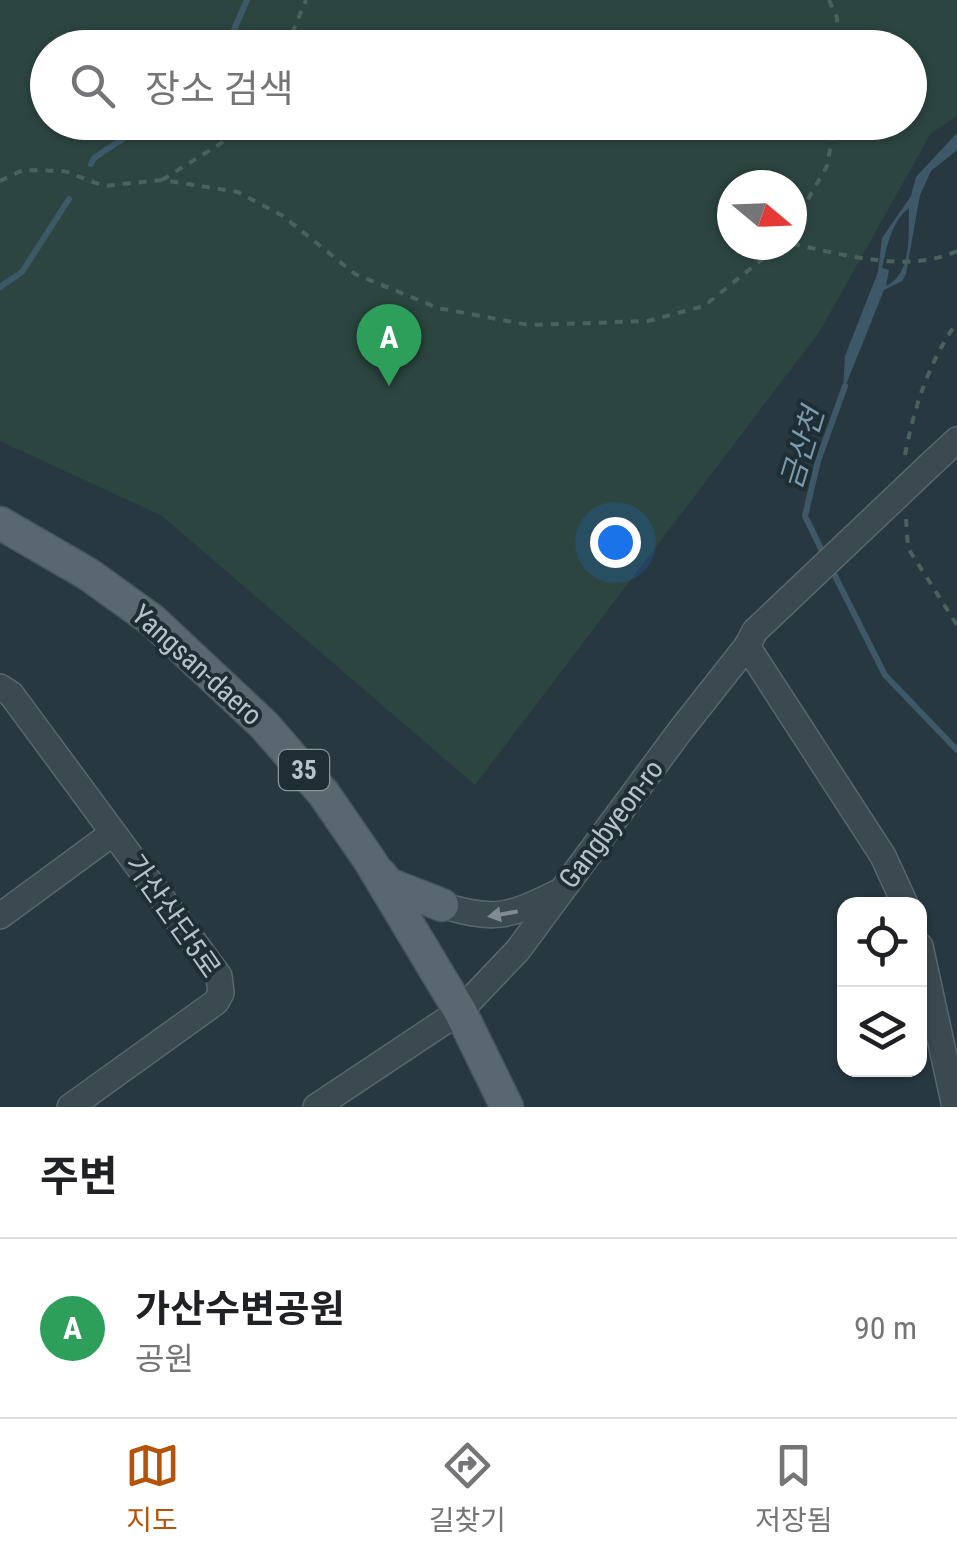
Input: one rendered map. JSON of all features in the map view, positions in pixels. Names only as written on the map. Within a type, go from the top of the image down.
[{"type":"main road","name":"Yangsan-daero","points":[[0,523],[88,574],[152,620],[264,724],[324,794],[370,861],[460,1011],[507,1107]]},
{"type":"main road","points":[[370,861],[388,884],[442,905]]},
{"type":"street","name":"Gangbyeon-ro","points":[[316,1107],[460,1011],[518,950],[751,638],[957,440]]},
{"type":"street","points":[[751,638],[883,856],[903,897]]},
{"type":"street","name":"가산산단5로","points":[[0,687],[10,694],[220,976],[221,993],[216,1002],[70,1107]]},
{"type":"street","name":"가산산단5로","points":[[0,916],[114,832]]},
{"type":"street","points":[[442,905],[485,918],[516,913],[562,891]]},
{"type":"street","points":[[927,978],[955,1107]]},
{"type":"path","points":[[294,30],[306,0]]},
{"type":"path","points":[[828,0],[837,18],[837,30]]},
{"type":"path","points":[[162,180],[224,140]]},
{"type":"path","points":[[807,201],[827,166],[832,140]]},
{"type":"path","points":[[0,181],[23,170],[64,171],[104,186],[162,180],[238,192],[283,216],[356,274],[438,308],[529,325],[648,321],[704,306],[761,260]]},
{"type":"path","points":[[807,247],[859,258],[928,261],[957,251]]},
{"type":"green space","points":[[0,0],[957,0],[957,116],[931,133],[820,331],[475,785],[162,516],[0,441]]},
{"type":"water","points":[[957,133],[957,150],[931,171],[920,195],[906,274],[902,281],[884,290],[843,392],[845,356],[878,272],[882,238],[911,196],[916,177]],"holes":[[[909,208],[905,262],[895,280],[886,286],[889,270],[882,268],[891,235]]]},
{"type":"waterway","points":[[234,30],[247,0]]},
{"type":"waterway","points":[[91,164],[121,140]]},
{"type":"waterway","points":[[0,287],[22,272],[69,199]]},
{"type":"waterway","name":"금산천","points":[[825,557],[805,516],[818,461],[845,386]]},
{"type":"waterway","name":"금산천","points":[[831,568],[885,675],[957,750]]},
{"type":"place","name":"가산수변공원","points":[[389,386]]}]
